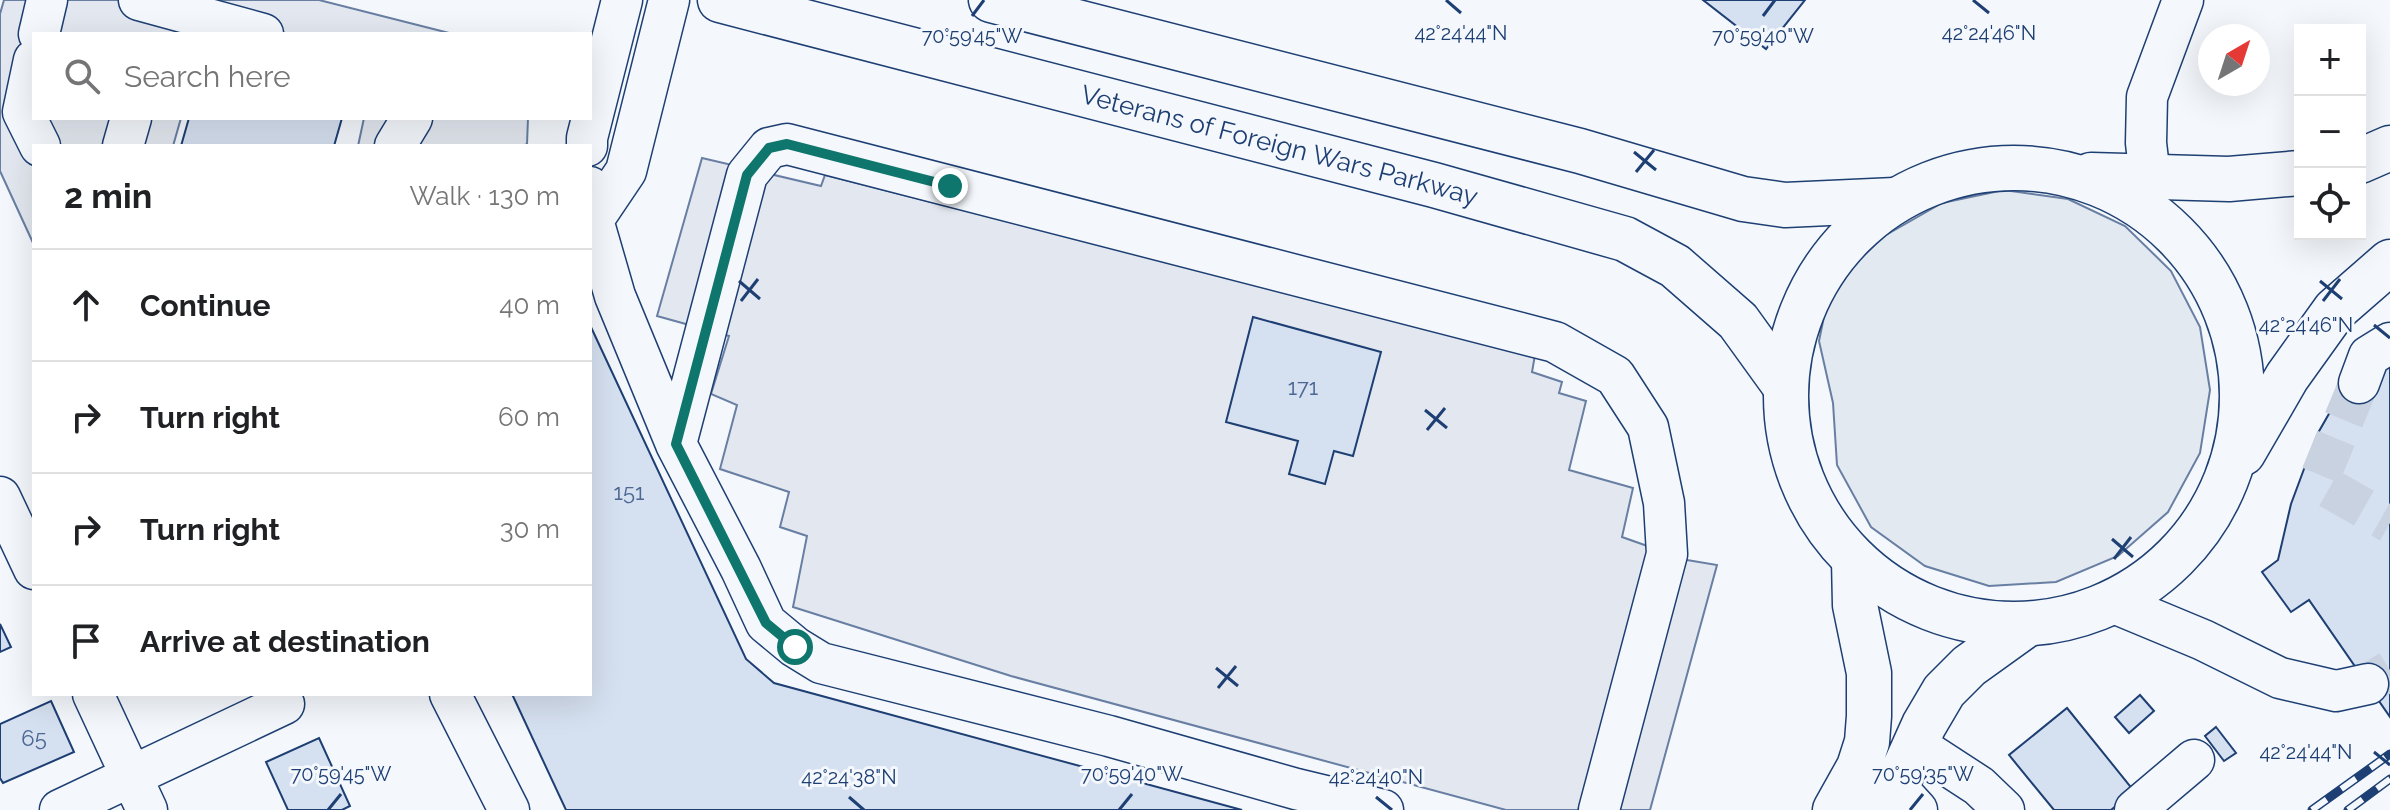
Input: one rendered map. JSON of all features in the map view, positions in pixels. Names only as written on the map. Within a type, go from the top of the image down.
[{"type":"main road","name":"Veterans of Foreign Wars Parkway","points":[[720,0],[1434,185],[1625,239],[1675,266],[1738,321],[1785,386]]},
{"type":"main road","points":[[991,0],[1580,151],[1743,199],[1785,205],[1895,200]]},
{"type":"main road","points":[[2366,158],[2390,148]]},
{"type":"main road","points":[[2294,174],[2229,179],[2065,173],[2022,167],[1977,170],[1934,181],[1895,200],[1859,227],[1829,260],[1806,299],[1791,342],[1785,386],[1791,450],[1815,509],[1854,560],[1904,597],[1963,619],[2026,625],[2071,618],[2114,603],[2140,588],[2183,551],[2216,505],[2287,377],[2335,310],[2390,262]]},
{"type":"main road","points":[[2065,173],[2121,194],[2170,229],[2208,276],[2233,330],[2243,389],[2237,449],[2216,505]]},
{"type":"main road","points":[[1835,810],[1859,767],[1867,742],[1869,716],[1869,673],[1855,605],[1854,560]]},
{"type":"main road","points":[[1897,802],[1924,725],[1944,691],[1969,666],[2026,625]]},
{"type":"street","points":[[39,32],[47,0]]},
{"type":"street","points":[[592,118],[622,0]]},
{"type":"street","points":[[592,198],[626,171],[669,0]]},
{"type":"street","points":[[2150,177],[2146,143],[2147,97],[2183,0]]},
{"type":"street","points":[[151,13],[252,32]]},
{"type":"street","points":[[32,69],[23,112],[40,144]]},
{"type":"street","points":[[124,144],[130,120]]},
{"type":"street","points":[[396,144],[411,120]]},
{"type":"street","points":[[587,144],[592,120]]},
{"type":"street","points":[[676,444],[747,175],[769,148],[787,144],[1555,342],[1615,376],[1648,427],[1664,503],[1667,554],[1599,810]]},
{"type":"street","points":[[592,203],[615,296],[676,444],[766,623],[795,647],[821,663],[1383,810]]},
{"type":"street","points":[[2359,383],[2369,356],[2390,343]]},
{"type":"street","points":[[0,497],[32,565]]},
{"type":"street","points":[[2114,603],[2203,640],[2280,678],[2336,691],[2368,684]]},
{"type":"street","points":[[94,696],[139,793]]},
{"type":"street","points":[[451,696],[509,810]]},
{"type":"street","points":[[60,810],[139,793],[284,704]]},
{"type":"street","points":[[1916,745],[1979,786],[2004,810]]},
{"type":"street","points":[[2135,810],[2194,760]]},
{"type":"shaded area","points":[[4,0],[319,0],[445,32],[32,32],[32,120],[180,120],[174,144],[32,144],[32,241],[0,171],[0,14]]},
{"type":"shaded area","points":[[364,120],[528,120],[527,144],[358,144]]},
{"type":"shaded area","points":[[702,158],[821,186],[825,175],[1535,355],[1532,372],[1562,382],[1559,393],[1586,401],[1569,470],[1633,488],[1622,537],[1687,560],[1717,565],[1650,810],[1617,810],[1582,798],[1578,810],[1506,810],[1011,676],[793,607],[807,536],[780,527],[789,492],[720,469],[737,405],[711,394],[729,336],[657,316]]},
{"type":"shaded area","points":[[2004,190],[2068,199],[2125,226],[2171,271],[2200,327],[2210,390],[2200,453],[2168,512],[2118,556],[2056,582],[1989,586],[1925,566],[1871,527],[1837,465],[1833,403],[1819,341],[1826,307],[1856,262],[1886,235],[1942,203]]},
{"type":"building","points":[[1703,0],[1805,0],[1766,49]]},
{"type":"building","points":[[188,120],[341,120],[335,144],[182,144]]},
{"type":"building","points":[[1253,317],[1381,352],[1353,456],[1334,451],[1325,484],[1289,474],[1298,441],[1226,422]]},
{"type":"building","points":[[592,329],[746,659],[774,683],[1242,810],[566,810],[513,696],[592,696]]},
{"type":"building","points":[[2390,361],[2390,717],[2309,600],[2291,612],[2262,572],[2278,560],[2291,504],[2318,433],[2338,398]]},
{"type":"building","points":[[0,624],[11,647],[0,652]]},
{"type":"building","points":[[2140,695],[2154,711],[2129,733],[2115,717]]},
{"type":"building","points":[[51,701],[74,752],[3,783],[0,778],[0,724]]},
{"type":"building","points":[[2067,708],[2134,791],[2111,810],[2054,810],[2009,755]]},
{"type":"building","points":[[2216,727],[2236,753],[2224,761],[2205,736]]},
{"type":"building","points":[[319,738],[350,806],[342,810],[288,810],[266,762]]},
{"type":"tunnel","points":[[2359,383],[2318,482],[2390,523]]},
{"type":"tunnel","points":[[2368,684],[2390,670]]},
{"type":"railway","points":[[2312,810],[2390,754]]},
{"type":"railway","points":[[2348,810],[2390,779]]},
{"type":"route","points":[[795,647],[766,623],[676,444],[747,175],[769,148],[787,144],[950,186]]}]
